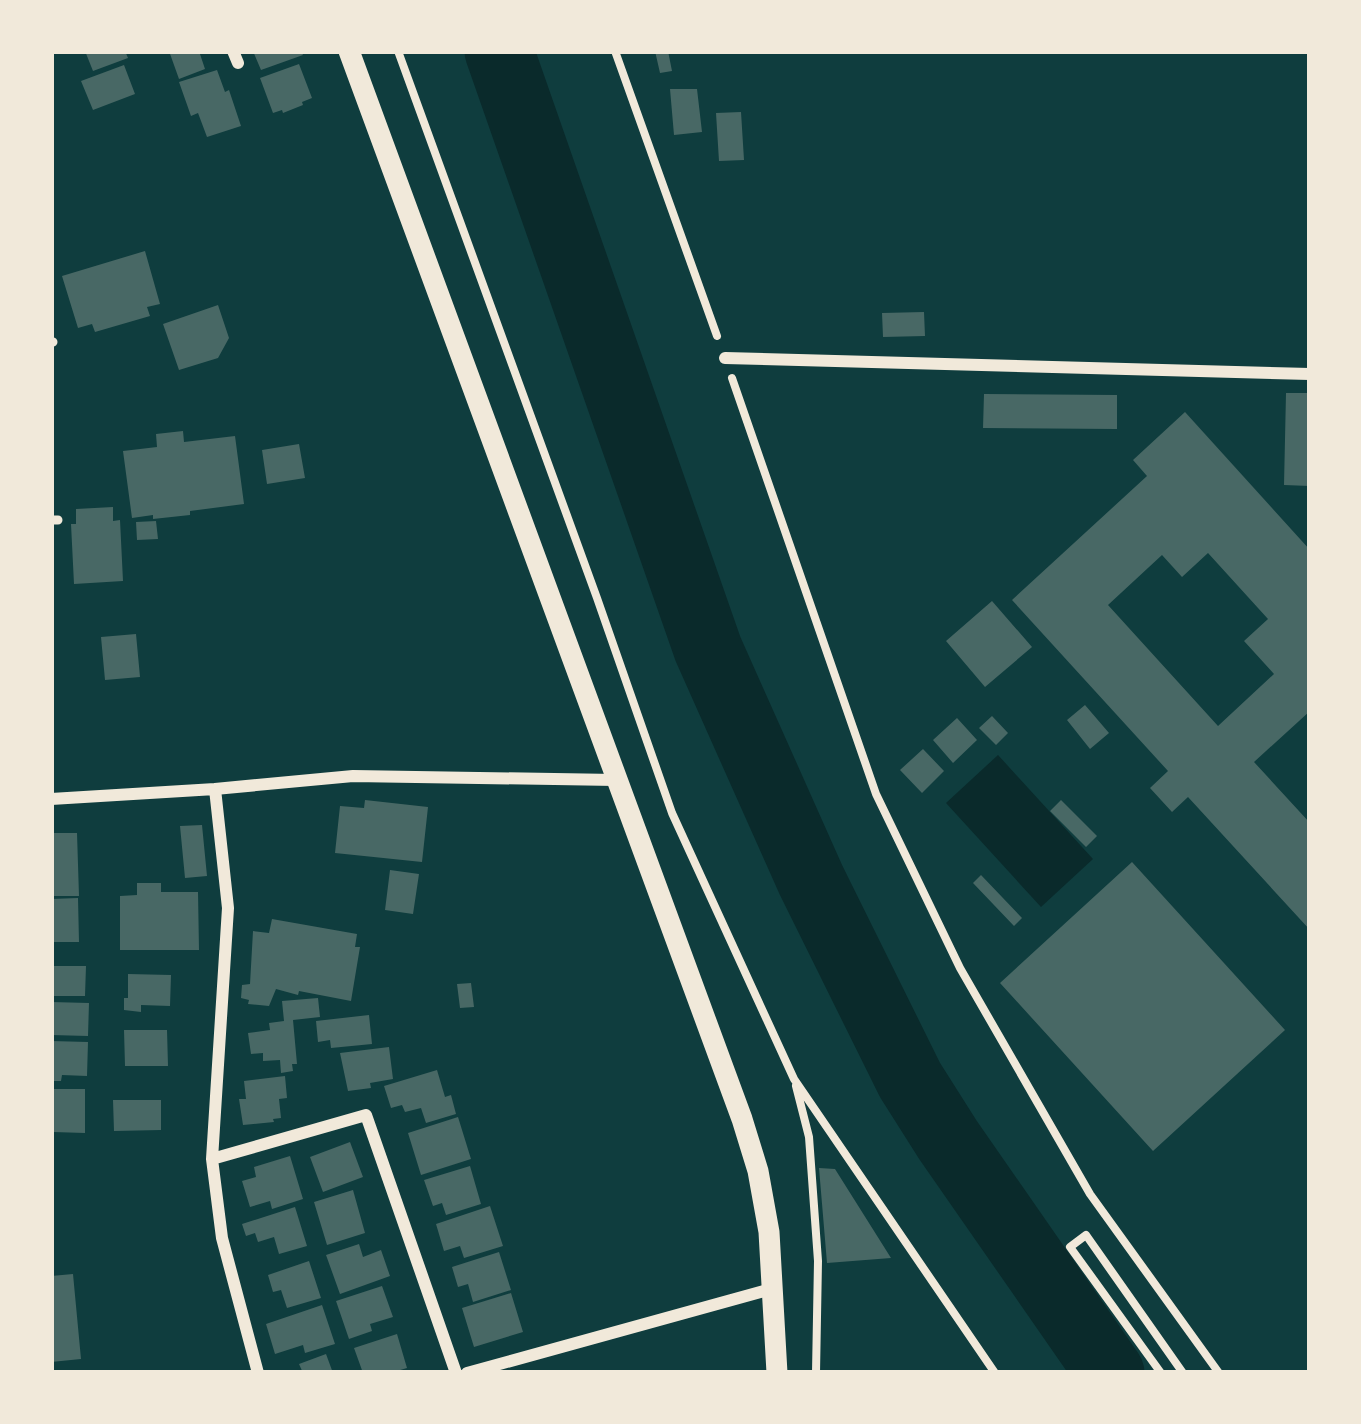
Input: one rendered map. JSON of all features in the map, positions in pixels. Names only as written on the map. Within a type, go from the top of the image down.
[{"type":"street","points":[[349,51],[742,1119],[769,1232],[776,1373]]},
{"type":"street","points":[[725,358],[1310,374]]},
{"type":"street","points":[[51,799],[353,776],[616,780]]},
{"type":"street","points":[[215,789],[227,908],[212,1159],[222,1238],[258,1373]]},
{"type":"street","points":[[212,1159],[365,1115],[456,1373]]},
{"type":"street","points":[[467,1373],[771,1289]]},
{"type":"path","points":[[398,51],[672,813],[794,1079],[995,1373]]},
{"type":"path","points":[[615,51],[876,794],[960,968],[1090,1194],[1219,1373]]},
{"type":"path","points":[[794,1079],[808,1137],[815,1220],[817,1373]]},
{"type":"path","points":[[1161,1373],[1070,1247],[1086,1235],[1184,1373]]},
{"type":"water","points":[[998,755],[1093,859],[1041,907],[946,803]]},
{"type":"building","points":[[85,51],[125,51],[128,58],[93,71]]},
{"type":"building","points":[[169,51],[199,51],[205,69],[179,79]]},
{"type":"building","points":[[253,51],[301,51],[303,55],[261,70]]},
{"type":"building","points":[[655,51],[668,51],[672,71],[660,73]]},
{"type":"building","points":[[299,64],[312,98],[273,113],[260,78]]},
{"type":"building","points":[[124,65],[135,94],[93,110],[81,81]]},
{"type":"building","points":[[217,70],[241,126],[207,137],[198,113],[191,116],[179,82]]},
{"type":"building","points":[[670,89],[697,89],[702,132],[674,135]]},
{"type":"building","points":[[741,112],[744,160],[719,161],[716,113]]},
{"type":"building","points":[[145,251],[160,304],[147,307],[150,316],[95,332],[92,324],[78,328],[62,276]]},
{"type":"building","points":[[218,305],[229,338],[218,358],[179,370],[163,324]]},
{"type":"building","points":[[924,312],[925,336],[883,337],[882,313]]},
{"type":"building","points":[[1286,393],[1310,393],[1310,486],[1284,485]]},
{"type":"building","points":[[984,394],[1117,395],[1117,429],[983,428]]},
{"type":"building","points":[[1185,412],[1310,550],[1310,711],[1254,762],[1310,823],[1310,930],[1188,797],[1172,812],[1150,788],[1168,771],[1012,600],[1147,476],[1133,460]],"holes":[[[1208,553],[1268,619],[1244,641],[1274,674],[1218,726],[1108,605],[1162,555],[1182,577]]]},
{"type":"building","points":[[183,431],[184,442],[235,436],[244,504],[190,511],[190,515],[132,518],[123,451],[157,447],[156,434]]},
{"type":"building","points":[[299,444],[305,478],[267,484],[262,450]]},
{"type":"building","points":[[113,507],[113,521],[120,520],[123,581],[74,584],[71,524],[76,524],[76,509]]},
{"type":"building","points":[[156,521],[158,539],[137,540],[136,522]]},
{"type":"building","points":[[992,601],[1032,647],[985,687],[946,641]]},
{"type":"building","points":[[136,634],[140,677],[105,680],[101,637]]},
{"type":"building","points":[[1085,705],[1109,733],[1090,749],[1067,720]]},
{"type":"building","points":[[992,716],[1008,733],[996,745],[979,728]]},
{"type":"building","points":[[957,718],[977,740],[953,763],[933,740]]},
{"type":"building","points":[[923,749],[944,771],[922,793],[900,770]]},
{"type":"building","points":[[365,800],[428,807],[422,862],[335,853],[340,806],[364,808]]},
{"type":"building","points":[[1061,800],[1097,836],[1086,847],[1050,811]]},
{"type":"building","points":[[202,825],[207,876],[185,878],[180,826]]},
{"type":"building","points":[[51,833],[77,833],[79,896],[51,896]]},
{"type":"building","points":[[1132,862],[1285,1030],[1153,1151],[1000,983]]},
{"type":"building","points":[[390,870],[419,874],[413,914],[385,910]]},
{"type":"building","points":[[981,875],[1022,918],[1014,926],[973,883]]},
{"type":"building","points":[[137,883],[161,883],[161,892],[198,892],[199,950],[120,950],[120,896],[137,895]]},
{"type":"building","points":[[78,898],[79,942],[51,942],[51,899]]},
{"type":"building","points":[[272,919],[357,934],[355,947],[360,947],[351,1001],[276,989],[269,1006],[248,1004],[249,1000],[241,998],[242,985],[250,984],[253,931],[269,933]]},
{"type":"building","points":[[51,966],[86,966],[85,996],[51,996]]},
{"type":"building","points":[[128,974],[171,975],[170,1006],[124,1010]]},
{"type":"building","points":[[471,983],[474,1007],[460,1008],[457,984]]},
{"type":"building","points":[[318,998],[320,1017],[293,1020],[297,1064],[292,1064],[293,1071],[281,1073],[280,1060],[263,1061],[263,1053],[251,1054],[248,1033],[270,1030],[269,1023],[284,1021],[282,1001]]},
{"type":"building","points":[[51,1002],[89,1003],[88,1036],[51,1035]]},
{"type":"building","points":[[369,1015],[372,1044],[331,1048],[330,1040],[318,1042],[316,1021]]},
{"type":"building","points":[[124,1030],[167,1030],[168,1066],[125,1066]]},
{"type":"building","points":[[51,1041],[88,1042],[87,1076],[62,1075],[61,1081],[51,1081]]},
{"type":"building","points":[[389,1047],[393,1079],[348,1091],[340,1053]]},
{"type":"building","points":[[437,1070],[456,1114],[426,1123],[421,1108],[405,1112],[402,1105],[391,1108],[384,1086]]},
{"type":"building","points":[[285,1076],[287,1098],[279,1099],[281,1118],[243,1125],[239,1099],[246,1099],[244,1081]]},
{"type":"building","points":[[51,1089],[85,1089],[85,1133],[53,1132]]},
{"type":"building","points":[[113,1100],[161,1100],[161,1130],[114,1131]]},
{"type":"building","points":[[458,1117],[471,1159],[421,1175],[408,1133]]},
{"type":"building","points":[[350,1142],[363,1177],[323,1192],[310,1157]]},
{"type":"building","points":[[290,1156],[303,1199],[272,1209],[270,1201],[250,1207],[242,1181],[256,1177],[254,1167]]},
{"type":"building","points":[[470,1166],[481,1204],[446,1215],[442,1203],[433,1206],[424,1180]]},
{"type":"building","points":[[819,1168],[835,1169],[891,1258],[827,1263]]},
{"type":"building","points":[[353,1190],[365,1233],[327,1245],[314,1202]]},
{"type":"building","points":[[490,1206],[503,1246],[464,1258],[460,1246],[444,1251],[436,1224]]},
{"type":"building","points":[[295,1207],[307,1246],[279,1254],[274,1237],[258,1242],[255,1233],[246,1236],[242,1224]]},
{"type":"building","points":[[359,1244],[363,1257],[381,1250],[390,1276],[340,1294],[326,1255]]},
{"type":"building","points":[[499,1252],[511,1290],[473,1302],[468,1284],[458,1287],[452,1267]]},
{"type":"building","points":[[309,1261],[321,1298],[287,1308],[281,1290],[273,1292],[268,1275]]},
{"type":"building","points":[[73,1274],[81,1359],[51,1362],[51,1276]]},
{"type":"building","points":[[382,1286],[393,1317],[370,1324],[372,1331],[349,1339],[336,1301]]},
{"type":"building","points":[[511,1293],[523,1332],[474,1347],[462,1308]]},
{"type":"building","points":[[322,1305],[335,1344],[305,1353],[303,1345],[275,1354],[266,1324]]},
{"type":"building","points":[[397,1334],[407,1368],[363,1373],[354,1348]]},
{"type":"building","points":[[326,1354],[333,1373],[303,1373],[299,1364]]},
{"type":"waterway","points":[[499,51],[708,649],[811,880],[910,1080],[1110,1373]]}]
